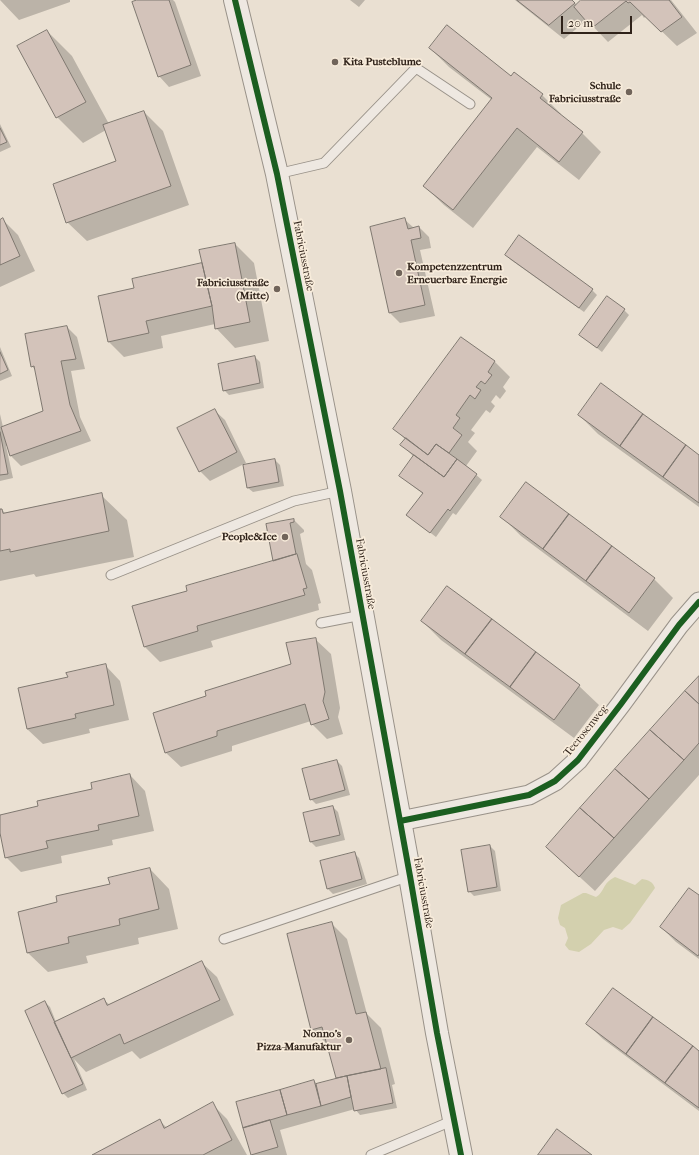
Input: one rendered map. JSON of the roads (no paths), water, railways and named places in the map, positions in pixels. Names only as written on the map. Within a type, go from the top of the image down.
[{"type":"street","name":"Fabriciusstraße","points":[[235,0],[277,174],[340,491],[437,1033],[461,1155]]},
{"type":"street","name":"Teerosenweg","points":[[400,821],[529,795],[555,780],[578,760],[679,625],[699,602]]},
{"type":"lane","points":[[277,174],[324,163],[416,68],[470,104]]},
{"type":"lane","points":[[111,575],[294,501],[340,491]]},
{"type":"lane","points":[[321,623],[362,615]]},
{"type":"lane","points":[[224,939],[410,876]]},
{"type":"lane","points":[[371,1155],[454,1120]]},
{"type":"place","name":"Kita Pusteblume","points":[[335,62]]},
{"type":"place","name":"Schule Fabriciusstraße","points":[[629,92]]},
{"type":"place","name":"Kompetenzzentrum Erneuerbare Energie","points":[[399,273]]},
{"type":"place","name":"Fabriciusstraße (Mitte)","points":[[277,289]]},
{"type":"place","name":"People&Ice","points":[[285,537]]},
{"type":"place","name":"Nonno's Pizza-Manufaktur","points":[[349,1040]]}]
